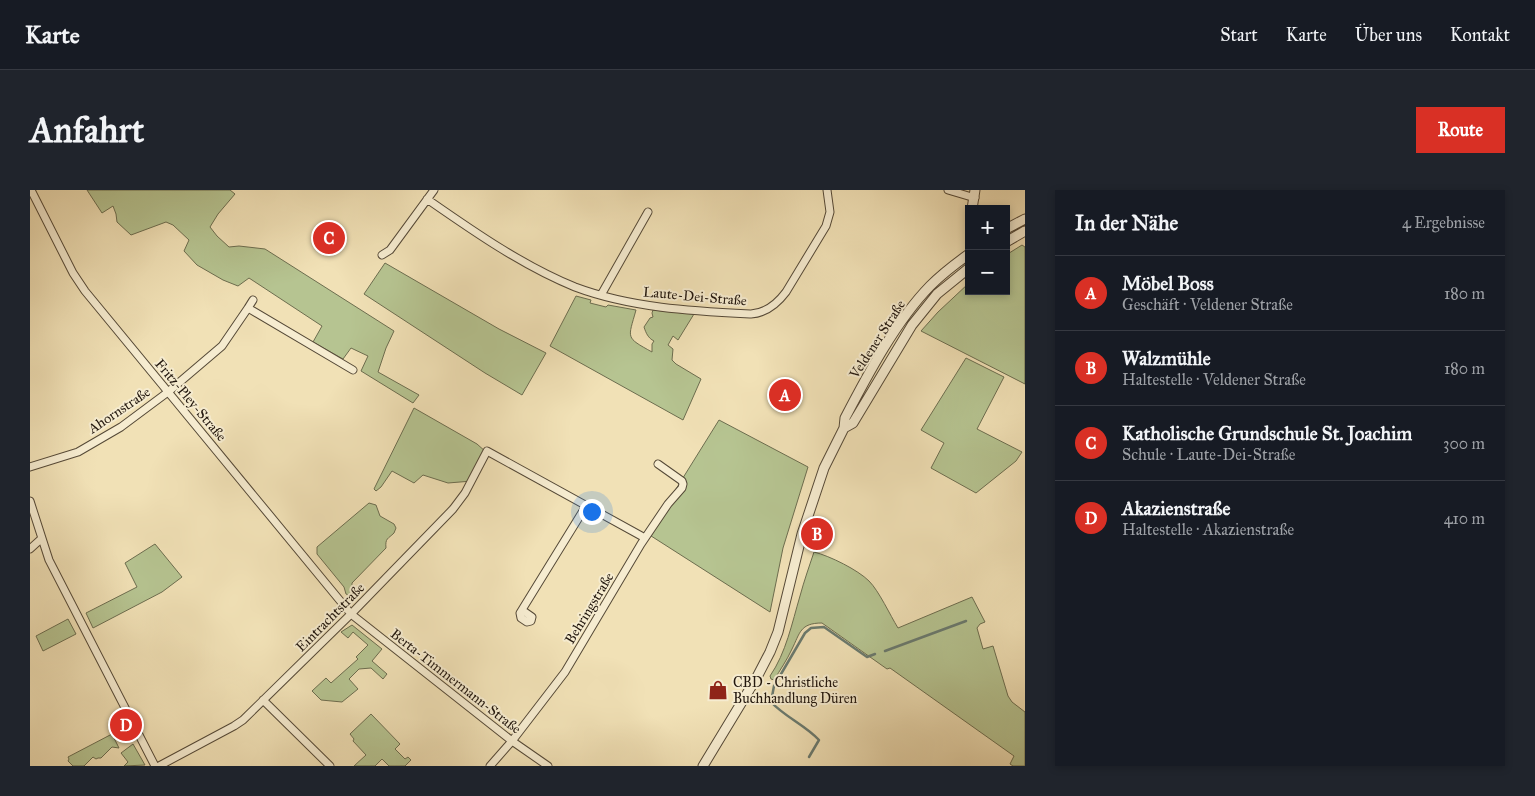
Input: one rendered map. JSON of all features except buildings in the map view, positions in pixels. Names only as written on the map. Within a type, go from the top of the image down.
[{"type":"street","name":"Fritz-Pley-Straße","points":[[31,190],[73,273],[85,291],[351,614]]},
{"type":"street","points":[[382,255],[390,250],[434,190]]},
{"type":"street","name":"Laute-Dei-Straße","points":[[427,199],[518,258],[576,287],[645,305],[751,314],[760,313],[781,300],[786,292],[826,226],[830,212],[827,190]]},
{"type":"street","points":[[948,190],[975,194]]},
{"type":"street","points":[[601,295],[648,212]]},
{"type":"street","points":[[1010,227],[1025,219]]},
{"type":"street","points":[[1010,239],[1025,230]]},
{"type":"street","name":"Veldener Straße","points":[[703,766],[770,652],[779,629],[811,504],[828,458],[844,428],[844,418],[904,318],[930,286],[965,257]]},
{"type":"street","name":"Veldener Straße","points":[[844,428],[853,423],[912,325],[937,294],[965,271]]},
{"type":"street","name":"Ahornstraße","points":[[30,467],[78,452],[101,440],[168,392],[222,346],[253,300]]},
{"type":"street","points":[[248,308],[353,370]]},
{"type":"street","name":"Eintrachtstraße","points":[[159,766],[243,720],[351,614],[453,509],[487,451],[586,506]]},
{"type":"street","name":"Behringstraße","points":[[490,766],[512,741],[565,672],[645,538],[683,486],[682,481],[658,464]]},
{"type":"street","points":[[30,501],[41,539],[57,577],[155,766]]},
{"type":"street","points":[[522,610],[586,506],[645,538]]},
{"type":"street","points":[[30,549],[41,539]]},
{"type":"street","name":"Berta-Timmermann-Straße","points":[[351,614],[512,741],[548,766]]},
{"type":"street","points":[[263,700],[330,766]]},
{"type":"green space","points":[[87,190],[230,190],[235,194],[210,227],[217,236],[229,247],[239,246],[265,249],[394,331],[378,372],[419,395],[413,403],[361,371],[368,356],[351,348],[343,359],[313,342],[322,326],[249,278],[238,286],[197,265],[184,251],[189,240],[173,225],[166,222],[131,235],[117,222],[113,206],[102,213]]},
{"type":"green space","points":[[1022,245],[1025,247],[1025,384],[921,331],[965,287],[965,295],[1010,295],[1010,252]]},
{"type":"green space","points":[[385,263],[499,329],[546,353],[522,395],[364,294]]},
{"type":"green space","points":[[576,296],[591,300],[590,303],[606,307],[608,305],[636,310],[630,332],[631,336],[633,340],[652,352],[654,341],[650,338],[644,327],[650,318],[653,317],[653,310],[694,314],[678,340],[673,336],[668,345],[673,349],[672,360],[701,379],[683,420],[550,346]]},
{"type":"green space","points":[[966,358],[1004,377],[977,429],[1022,452],[1016,461],[976,493],[931,468],[944,443],[921,430]]},
{"type":"green space","points":[[414,408],[477,444],[486,452],[472,481],[448,483],[423,475],[414,483],[392,471],[381,487],[376,491],[374,489]]},
{"type":"green space","points":[[719,420],[808,467],[783,548],[770,612],[648,534]]},
{"type":"green space","points":[[369,503],[376,505],[380,516],[394,524],[396,528],[387,540],[386,548],[352,583],[358,591],[349,595],[346,594],[344,587],[317,554],[317,547]]},
{"type":"green space","points":[[155,544],[182,577],[162,592],[93,628],[86,613],[137,587],[125,563]]},
{"type":"green space","points":[[814,552],[843,564],[858,572],[869,581],[898,628],[972,597],[985,622],[977,628],[983,649],[993,646],[1008,696],[1012,702],[1025,712],[1025,766],[1013,766],[1010,764],[1014,756],[890,668],[887,669],[822,623],[809,625],[802,630],[774,680],[771,679],[770,676],[776,667],[788,638]]},
{"type":"green space","points":[[68,619],[76,634],[43,651],[36,636]]},
{"type":"green space","points":[[352,625],[382,649],[372,661],[387,674],[383,679],[371,668],[359,669],[349,679],[358,689],[342,702],[321,700],[312,691],[326,678],[331,683],[358,659],[356,657],[368,645],[353,632],[348,638],[341,632]]},
{"type":"green space","points":[[371,714],[400,744],[395,749],[405,759],[408,757],[411,760],[405,766],[389,766],[382,759],[375,766],[354,766],[366,755],[353,741],[354,739],[350,734]]},
{"type":"green space","points":[[112,734],[119,748],[112,747],[101,758],[96,759],[93,757],[84,766],[73,766],[68,761],[68,757]]},
{"type":"green space","points":[[133,744],[145,765],[124,766],[128,762],[121,753]]},
{"type":"waterway","points":[[885,651],[966,621]]},
{"type":"waterway","points":[[809,757],[819,740],[771,702],[774,686],[805,633],[811,628],[824,627],[867,657],[875,654]]},
{"type":"place","name":"Katholische Grundschule St. Joachim","points":[[329,238]]},
{"type":"place","name":"Möbel Boss","points":[[785,395]]},
{"type":"place","name":"Walzmühle","points":[[817,534]]},
{"type":"place","name":"CBD - Christliche Buchhandlung Düren","points":[[718,690]]},
{"type":"place","name":"Akazienstraße","points":[[126,725]]}]
